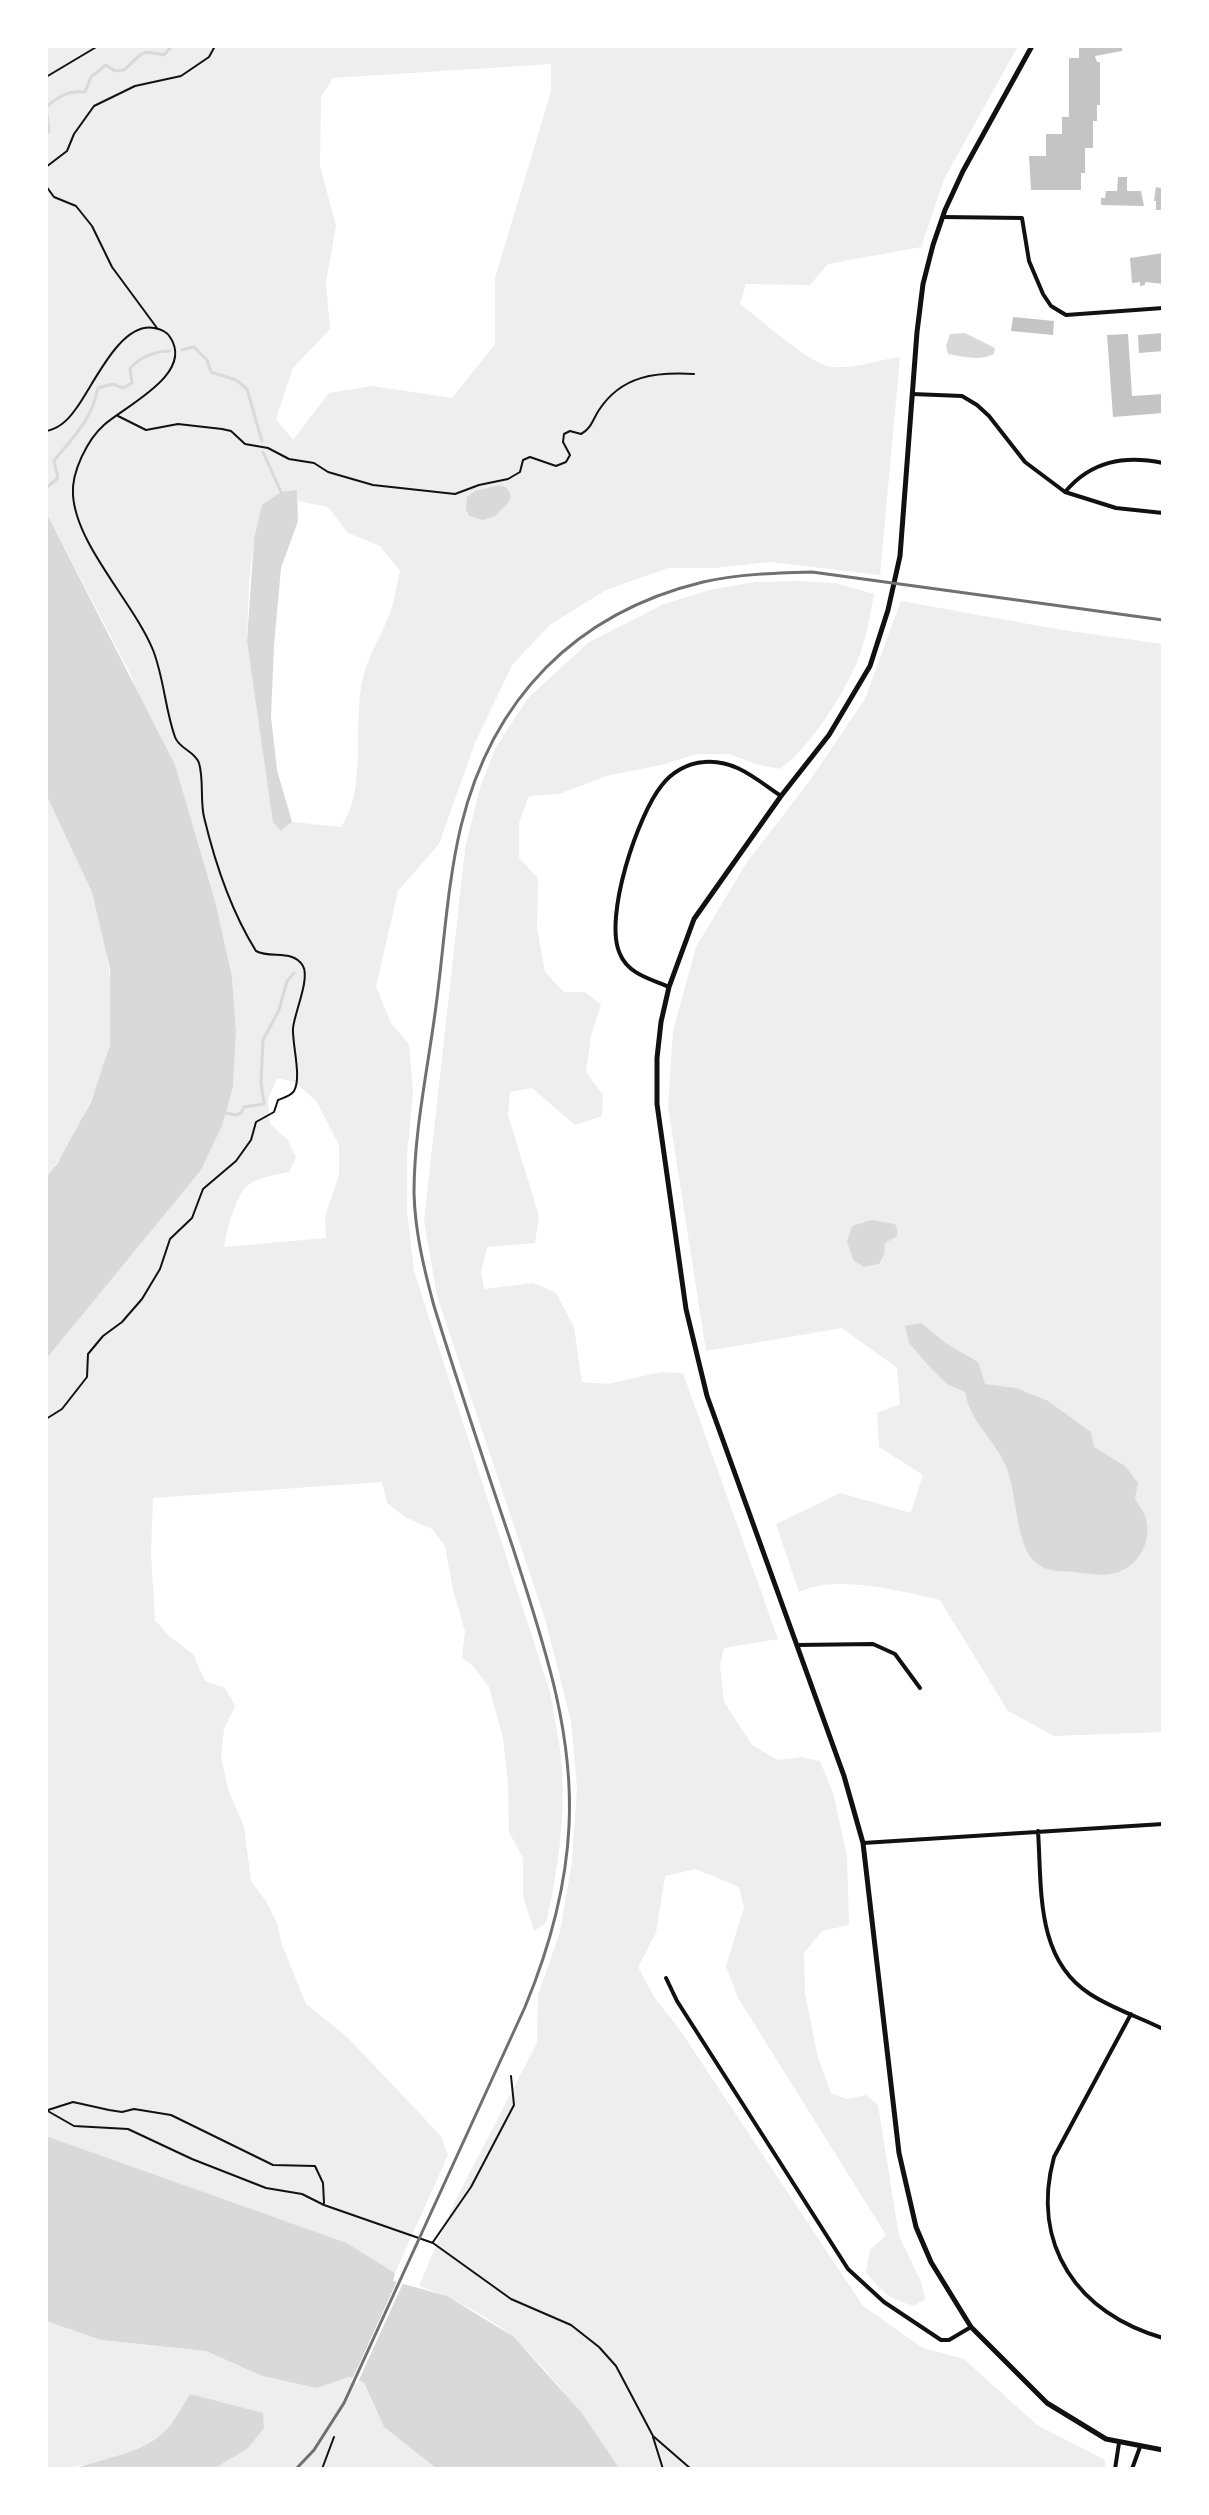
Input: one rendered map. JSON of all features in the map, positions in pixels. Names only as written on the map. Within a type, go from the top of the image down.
[{"type":"street","points":[[1032,46],[963,171],[943,217],[923,284],[900,556],[888,610],[870,666],[829,735],[781,796],[694,919],[669,987],[658,1046],[657,1104],[688,1320],[707,1396],[856,1812],[863,1843],[899,2153],[906,2190],[931,2262],[971,2327],[1047,2403],[1087,2429],[1119,2443],[1163,2450]]},
{"type":"street","points":[[943,217],[1022,218],[1029,261],[1043,294],[1051,306],[1066,315],[1163,308]]},
{"type":"street","points":[[912,394],[962,396],[977,405],[1025,462],[1065,492],[1116,508],[1163,513]]},
{"type":"street","points":[[1065,492],[1090,469],[1114,460],[1140,458],[1163,463]]},
{"type":"street","points":[[669,987],[636,973],[626,965],[616,943],[615,932],[631,848],[655,795],[663,783],[687,765],[717,761],[745,771],[781,796]]},
{"type":"street","points":[[797,1645],[873,1644],[895,1654],[920,1688]]},
{"type":"street","points":[[863,1843],[1163,1824]]},
{"type":"street","points":[[1038,1831],[1045,1917],[1053,1953],[1074,1982],[1089,1994],[1163,2029]]},
{"type":"street","points":[[666,1978],[708,2051],[848,2269],[884,2302],[941,2340],[949,2340],[971,2327]]},
{"type":"street","points":[[1131,2014],[1054,2157],[1048,2179],[1048,2221],[1061,2262],[1087,2296],[1124,2323],[1163,2338]]},
{"type":"street","points":[[1115,2469],[1119,2443]]},
{"type":"street","points":[[1132,2469],[1140,2447]]},
{"type":"lane","points":[[322,2469],[334,2437]]},
{"type":"path","points":[[46,77],[98,46]]},
{"type":"path","points":[[46,167],[67,151],[74,134],[94,106],[135,86],[181,76],[209,57],[215,46]]},
{"type":"path","points":[[46,186],[54,197],[76,206],[92,226],[112,267],[157,329],[171,338],[175,353],[168,374],[147,395],[94,436],[80,463],[73,485],[73,497],[92,547],[152,647],[176,741],[196,757],[200,766],[203,815],[234,913],[256,951],[263,955],[288,955],[301,962],[305,971],[293,1033],[297,1079],[291,1094],[278,1100],[274,1104],[274,1112],[256,1122],[251,1140],[236,1161],[203,1189],[192,1218],[170,1239],[160,1269],[142,1299],[88,1354],[87,1377],[62,1409],[46,1419]]},
{"type":"path","points":[[46,431],[61,424],[76,410],[91,382],[123,339],[145,328],[157,329]]},
{"type":"path","points":[[117,416],[146,430],[178,424],[231,431],[245,444],[268,448],[289,459],[314,463],[328,472],[354,480],[455,494],[508,479],[520,472],[523,460],[530,457],[556,466],[566,462],[570,455],[563,442],[564,434],[570,431],[581,434],[589,430],[602,405],[633,379],[654,374],[694,374]]},
{"type":"path","points":[[433,2243],[471,2187],[514,2105],[511,2076]]},
{"type":"path","points":[[46,2110],[73,2102],[122,2112],[134,2109],[171,2115],[273,2165],[295,2163],[315,2166],[323,2183],[324,2205]]},
{"type":"path","points":[[46,2110],[74,2126],[128,2129],[254,2184],[302,2194],[324,2205],[433,2243],[511,2299],[571,2325],[599,2347],[616,2366],[653,2436],[663,2469]]},
{"type":"path","points":[[653,2436],[691,2469]]},
{"type":"shaded area","points":[[46,46],[1018,46],[944,179],[921,247],[828,264],[810,285],[746,284],[740,304],[823,365],[850,367],[900,357],[880,575],[770,562],[715,568],[668,568],[606,590],[550,625],[512,665],[475,743],[439,844],[398,891],[376,987],[391,1023],[409,1044],[413,1093],[407,1154],[407,1211],[414,1271],[550,1692],[560,1748],[563,1787],[561,1826],[546,1923],[534,1931],[523,1896],[523,1858],[509,1832],[503,1738],[489,1687],[473,1666],[462,1658],[465,1631],[445,1546],[432,1529],[405,1517],[387,1503],[382,1482],[153,1498],[151,1553],[155,1620],[169,1636],[193,1654],[205,1681],[225,1688],[235,1706],[224,1729],[221,1756],[229,1793],[244,1826],[251,1881],[277,1923],[282,1945],[306,2004],[348,2038],[441,2136],[448,2155],[395,2273],[347,2243],[46,2136],[46,1274],[129,1255],[201,1170],[222,1126],[233,1087],[236,1031],[232,977],[216,905],[131,675],[46,512]],"holes":[[[551,64],[551,91],[495,278],[495,344],[452,398],[372,386],[329,393],[293,440],[276,419],[293,368],[330,329],[326,283],[336,226],[320,166],[321,97],[333,78]],[[297,490],[298,501],[328,507],[348,533],[380,546],[400,571],[392,607],[363,677],[354,796],[341,827],[292,822],[281,831],[247,641],[254,539]],[[277,1078],[295,1082],[317,1102],[339,1145],[339,1175],[325,1216],[326,1238],[224,1247],[229,1224],[242,1192],[261,1179],[289,1172],[296,1157],[287,1139],[270,1124],[268,1100]]]},
{"type":"shaded area","points":[[965,333],[995,348],[994,354],[977,358],[948,354],[946,346],[950,334]]},
{"type":"shaded area","points":[[500,485],[507,488],[511,496],[495,516],[483,520],[469,516],[467,497],[475,491]]},
{"type":"shaded area","points":[[297,490],[298,521],[281,568],[274,646],[271,717],[277,770],[292,822],[281,831],[273,822],[247,641],[254,539],[262,505],[281,492]]},
{"type":"shaded area","points":[[46,512],[175,765],[216,905],[232,977],[236,1031],[233,1087],[222,1126],[201,1170],[46,1359],[46,1177],[57,1164],[91,1102],[110,1045],[110,969],[92,892],[46,794]]},
{"type":"shaded area","points":[[755,582],[835,583],[874,594],[863,646],[843,690],[814,735],[780,769],[729,754],[697,754],[606,776],[559,794],[529,796],[519,823],[519,858],[538,878],[537,928],[545,972],[564,992],[585,992],[601,1005],[591,1036],[586,1072],[603,1095],[602,1116],[575,1125],[532,1088],[510,1092],[508,1115],[539,1216],[535,1243],[487,1247],[481,1272],[484,1289],[533,1283],[556,1293],[574,1327],[582,1382],[608,1384],[661,1372],[683,1373],[778,1639],[724,1648],[720,1665],[724,1702],[752,1745],[778,1760],[801,1757],[820,1761],[833,1793],[847,1855],[849,1925],[822,1931],[804,1953],[805,1993],[818,2058],[831,2093],[847,2099],[866,2095],[878,2105],[899,2236],[921,2282],[925,2299],[914,2306],[899,2301],[882,2290],[866,2272],[870,2250],[886,2235],[738,1998],[726,1966],[744,1907],[739,1887],[696,1869],[665,1876],[656,1933],[638,1967],[654,1997],[680,2030],[863,2306],[923,2348],[964,2359],[1037,2425],[1105,2460],[1105,2469],[620,2469],[571,2402],[516,2340],[470,2308],[419,2286],[456,2199],[537,2043],[538,1995],[560,1932],[572,1862],[577,1787],[571,1721],[545,1619],[437,1296],[424,1221],[465,849],[480,787],[496,747],[528,698],[589,642],[664,604],[713,589]]},
{"type":"shaded area","points":[[901,601],[1062,630],[1163,644],[1163,1732],[1054,1736],[1008,1711],[940,1600],[850,1584],[831,1584],[799,1592],[776,1524],[840,1493],[911,1513],[923,1475],[879,1447],[877,1413],[900,1404],[897,1368],[842,1328],[706,1351],[668,1107],[673,1031],[696,947],[747,862],[808,783],[865,699]]},
{"type":"shaded area","points":[[46,794],[93,894],[106,948],[111,1003],[110,1040],[95,1092],[66,1149],[46,1177]]},
{"type":"shaded area","points":[[871,1220],[895,1224],[898,1232],[896,1237],[885,1243],[879,1264],[864,1267],[854,1261],[847,1242],[852,1226]]},
{"type":"shaded area","points":[[921,1323],[947,1344],[978,1362],[985,1384],[1016,1388],[1048,1401],[1091,1432],[1094,1447],[1125,1466],[1138,1483],[1135,1498],[1145,1516],[1147,1528],[1144,1547],[1134,1562],[1119,1572],[1101,1575],[1052,1570],[1033,1560],[1023,1542],[1008,1472],[998,1451],[972,1414],[965,1392],[947,1384],[909,1343],[905,1326]]},
{"type":"shaded area","points":[[46,2136],[347,2243],[395,2273],[393,2281],[447,2296],[514,2337],[581,2412],[620,2469],[437,2469],[384,2427],[364,2383],[355,2378],[349,2377],[317,2388],[262,2376],[206,2351],[101,2340],[46,2321]]},
{"type":"shaded area","points":[[46,2321],[101,2340],[206,2351],[262,2376],[317,2388],[349,2377],[355,2378],[363,2382],[384,2427],[437,2469],[213,2469],[216,2466],[199,2398],[190,2394],[165,2431],[141,2447],[92,2463],[46,2469]]},
{"type":"shaded area","points":[[190,2394],[263,2413],[264,2428],[247,2449],[213,2469],[73,2469],[134,2450],[156,2439],[172,2423]]},
{"type":"pier","points":[[398,2279],[404,2281],[357,2384],[351,2382]]},
{"type":"building","points":[[1079,46],[1122,46],[1122,51],[1095,56],[1100,62],[1100,105],[1097,105],[1097,121],[1093,121],[1093,148],[1085,148],[1081,190],[1031,190],[1029,156],[1046,156],[1046,134],[1062,134],[1062,117],[1069,117],[1069,58],[1079,58]]},
{"type":"building","points":[[1118,177],[1127,177],[1127,191],[1141,191],[1144,206],[1101,205],[1106,191],[1117,191]]},
{"type":"building","points":[[1156,187],[1163,189],[1163,207],[1160,210],[1156,210],[1154,201]]},
{"type":"building","points":[[1163,253],[1163,284],[1145,282],[1140,286],[1140,282],[1132,283],[1130,258]]},
{"type":"building","points":[[1013,317],[1054,321],[1053,335],[1011,331]]},
{"type":"building","points":[[1163,333],[1163,351],[1139,353],[1138,335]]},
{"type":"building","points":[[1128,334],[1132,396],[1163,394],[1163,413],[1113,417],[1107,335]]},
{"type":"waterway","points":[[46,134],[49,131],[46,107],[55,100],[68,93],[85,92],[91,77],[106,65],[115,71],[124,70],[144,53],[164,55],[172,46]]},
{"type":"waterway","points":[[182,350],[194,347],[207,360],[211,372],[236,380],[247,389],[262,441]]},
{"type":"waterway","points":[[46,488],[58,478],[54,461],[86,419],[98,388],[113,384],[123,388],[132,383],[130,369],[138,361],[154,353],[170,351]]},
{"type":"waterway","points":[[263,452],[281,492]]},
{"type":"waterway","points":[[226,1113],[236,1115],[244,1107],[264,1104],[261,1083],[263,1040],[279,1010],[287,981],[294,973]]},
{"type":"railway","points":[[296,2469],[314,2450],[344,2403],[525,2007],[555,1918],[567,1849],[569,1790],[554,1685],[524,1582],[434,1306],[421,1250],[414,1193],[419,1123],[452,871],[475,780],[494,739],[517,701],[546,668],[578,639],[616,615],[657,596],[717,579],[812,572],[1163,620]]}]
